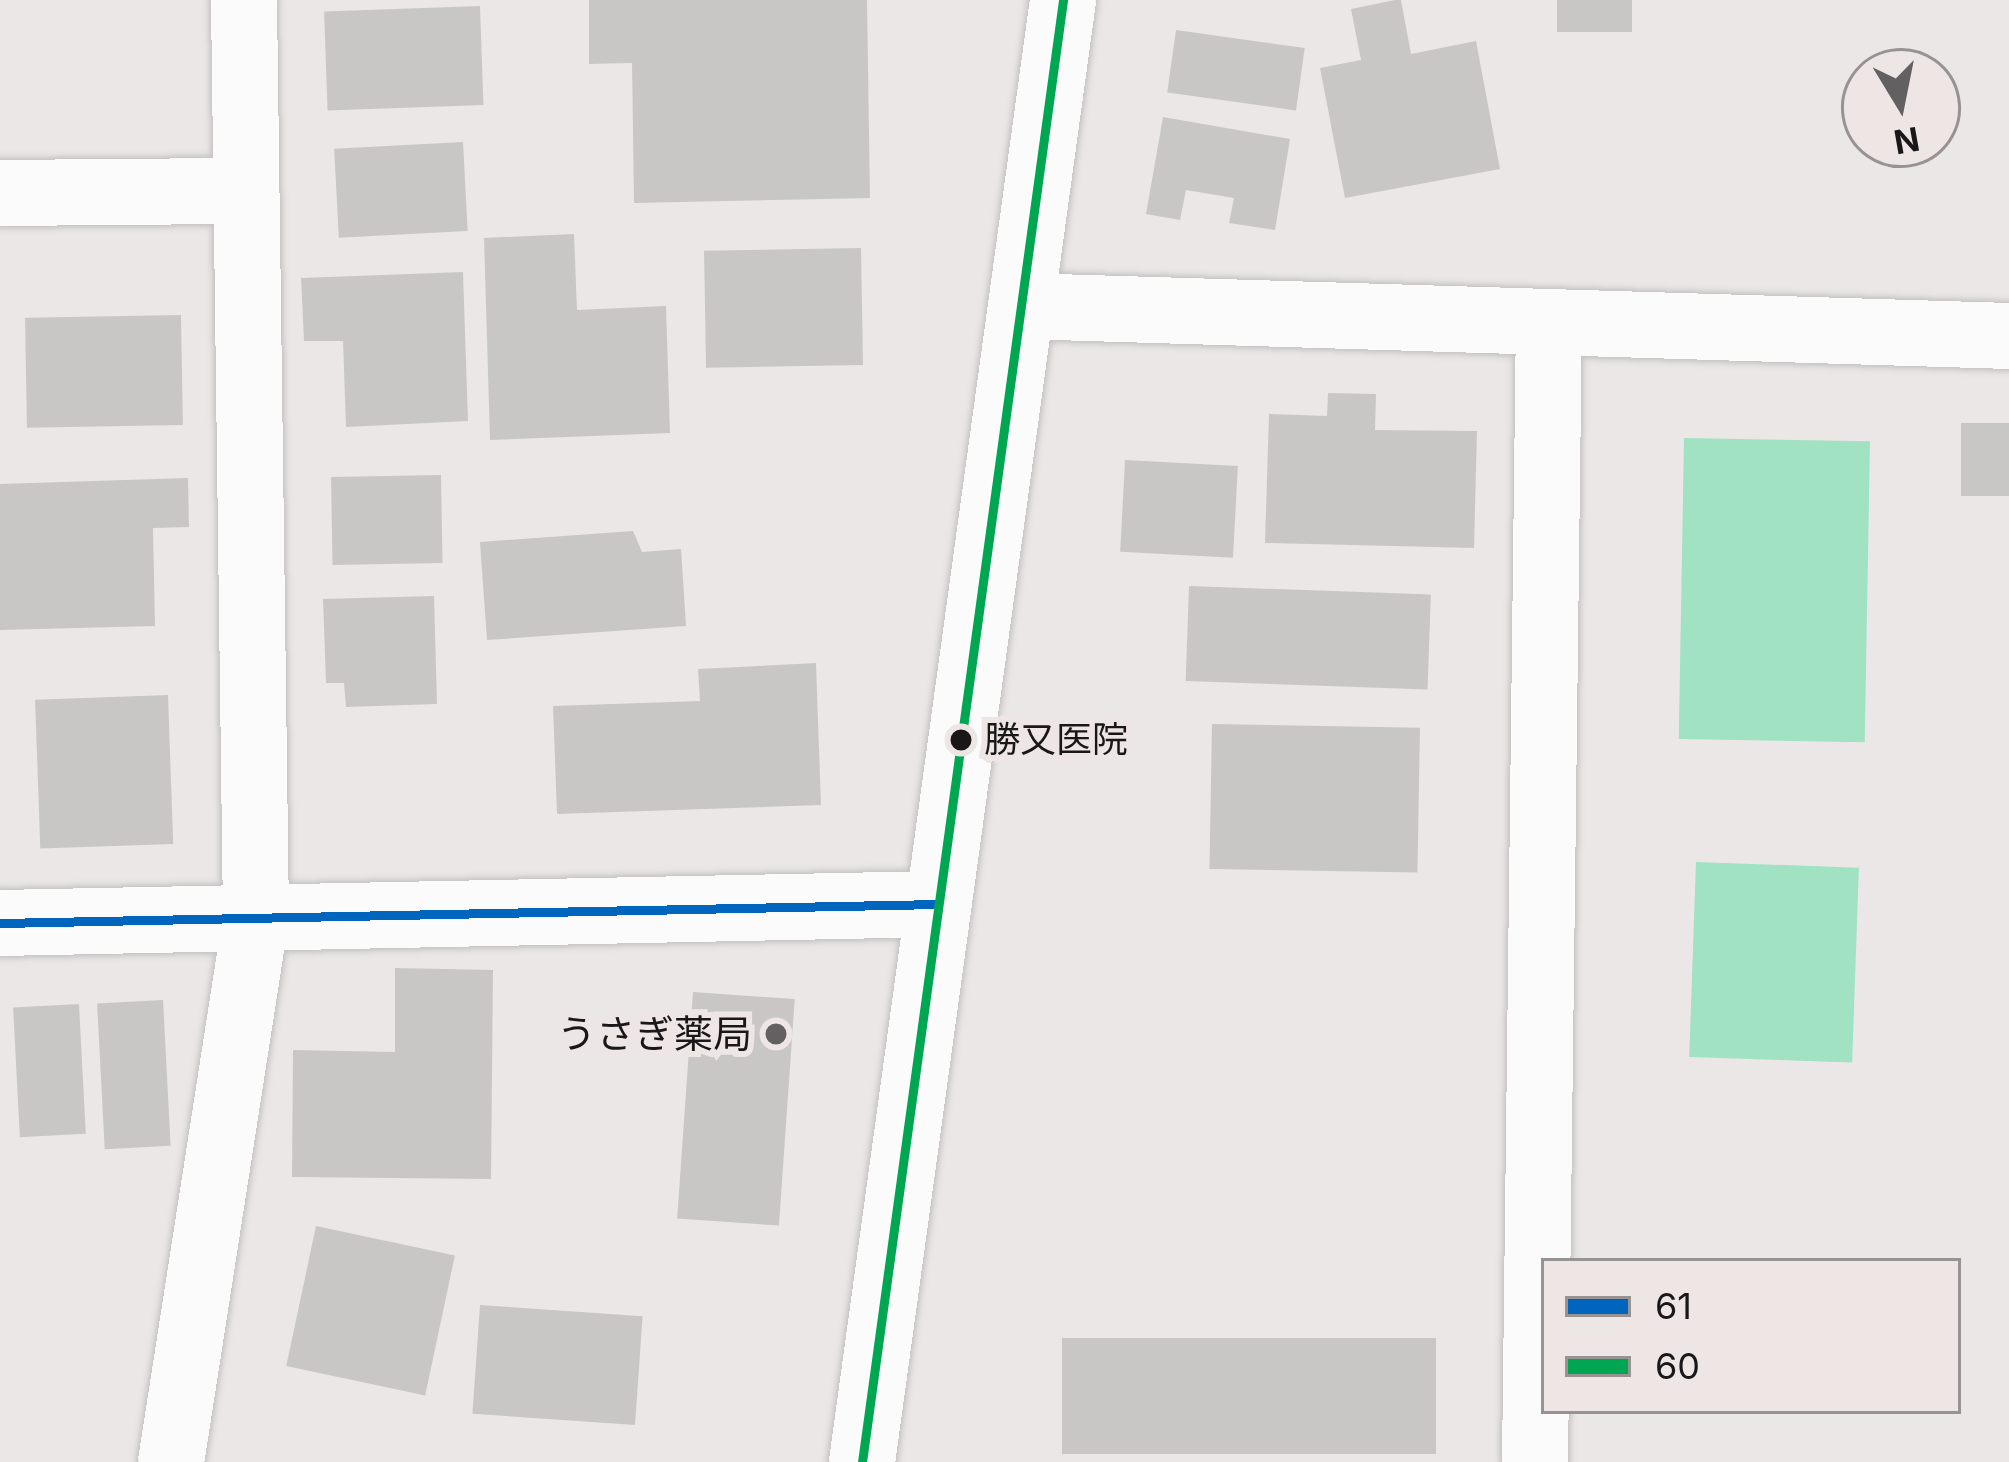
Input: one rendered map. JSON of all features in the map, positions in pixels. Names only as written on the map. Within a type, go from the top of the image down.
[{"type":"street","points":[[171,1462],[256,916],[244,0]]},
{"type":"street","points":[[862,1462],[1063,0]]},
{"type":"street","points":[[0,193],[243,191]]},
{"type":"street","points":[[1022,306],[2009,336]]},
{"type":"street","points":[[1534,1462],[1549,322]]},
{"type":"street","points":[[0,923],[937,904]]},
{"type":"shaded area","points":[[1684,438],[1870,441],[1865,742],[1679,739]]},
{"type":"shaded area","points":[[1696,862],[1859,868],[1852,1063],[1689,1057]]},
{"type":"building","points":[[589,0],[867,0],[870,198],[634,203],[632,63],[589,64]]},
{"type":"building","points":[[1401,0],[1411,54],[1476,41],[1500,169],[1345,198],[1320,68],[1361,60],[1351,9]]},
{"type":"building","points":[[1557,0],[1632,0],[1632,32],[1557,32]]},
{"type":"building","points":[[480,6],[483,105],[328,110],[324,11]]},
{"type":"building","points":[[1176,30],[1305,48],[1296,110],[1167,92]]},
{"type":"building","points":[[1163,117],[1290,139],[1275,230],[1229,223],[1234,198],[1186,190],[1180,220],[1146,214]]},
{"type":"building","points":[[463,142],[468,231],[339,238],[334,149]]},
{"type":"building","points":[[574,234],[577,310],[666,306],[670,433],[490,440],[484,238]]},
{"type":"building","points":[[861,248],[863,365],[706,368],[704,251]]},
{"type":"building","points":[[463,272],[468,421],[346,427],[343,341],[304,341],[301,278]]},
{"type":"building","points":[[181,315],[183,425],[27,428],[25,318]]},
{"type":"building","points":[[1328,393],[1376,394],[1375,430],[1477,431],[1474,548],[1265,543],[1269,414],[1327,416]]},
{"type":"building","points":[[1961,423],[2009,423],[2009,496],[1961,496]]},
{"type":"building","points":[[1125,460],[1238,466],[1233,558],[1120,552]]},
{"type":"building","points":[[441,475],[443,563],[333,565],[331,477]]},
{"type":"building","points":[[188,478],[189,527],[153,528],[155,626],[0,630],[0,484]]},
{"type":"building","points":[[633,531],[642,552],[681,549],[686,626],[487,640],[480,542]]},
{"type":"building","points":[[1189,586],[1431,594],[1428,689],[1186,681]]},
{"type":"building","points":[[434,596],[437,704],[346,707],[344,683],[326,683],[323,599]]},
{"type":"building","points":[[816,663],[821,805],[557,814],[553,706],[700,701],[698,669]]},
{"type":"building","points":[[168,695],[173,844],[40,849],[35,700]]},
{"type":"building","points":[[1212,724],[1420,728],[1417,873],[1209,869]]},
{"type":"building","points":[[395,968],[493,970],[491,1179],[292,1177],[293,1050],[395,1052]]},
{"type":"building","points":[[693,992],[795,999],[779,1226],[677,1218]]},
{"type":"building","points":[[163,1000],[171,1146],[105,1149],[97,1003]]},
{"type":"building","points":[[79,1004],[86,1134],[20,1137],[13,1007]]},
{"type":"building","points":[[316,1226],[455,1256],[425,1395],[286,1366]]},
{"type":"building","points":[[480,1305],[643,1316],[635,1425],[472,1414]]},
{"type":"building","points":[[1062,1338],[1436,1338],[1436,1454],[1062,1454]]},
{"type":"transit line","name":"60","points":[[862,1462],[1063,0]]},
{"type":"transit line","name":"61","points":[[0,923],[937,904]]},
{"type":"place","name":"勝又医院","points":[[961,740]]},
{"type":"place","name":"うさぎ薬局","points":[[776,1034]]}]
